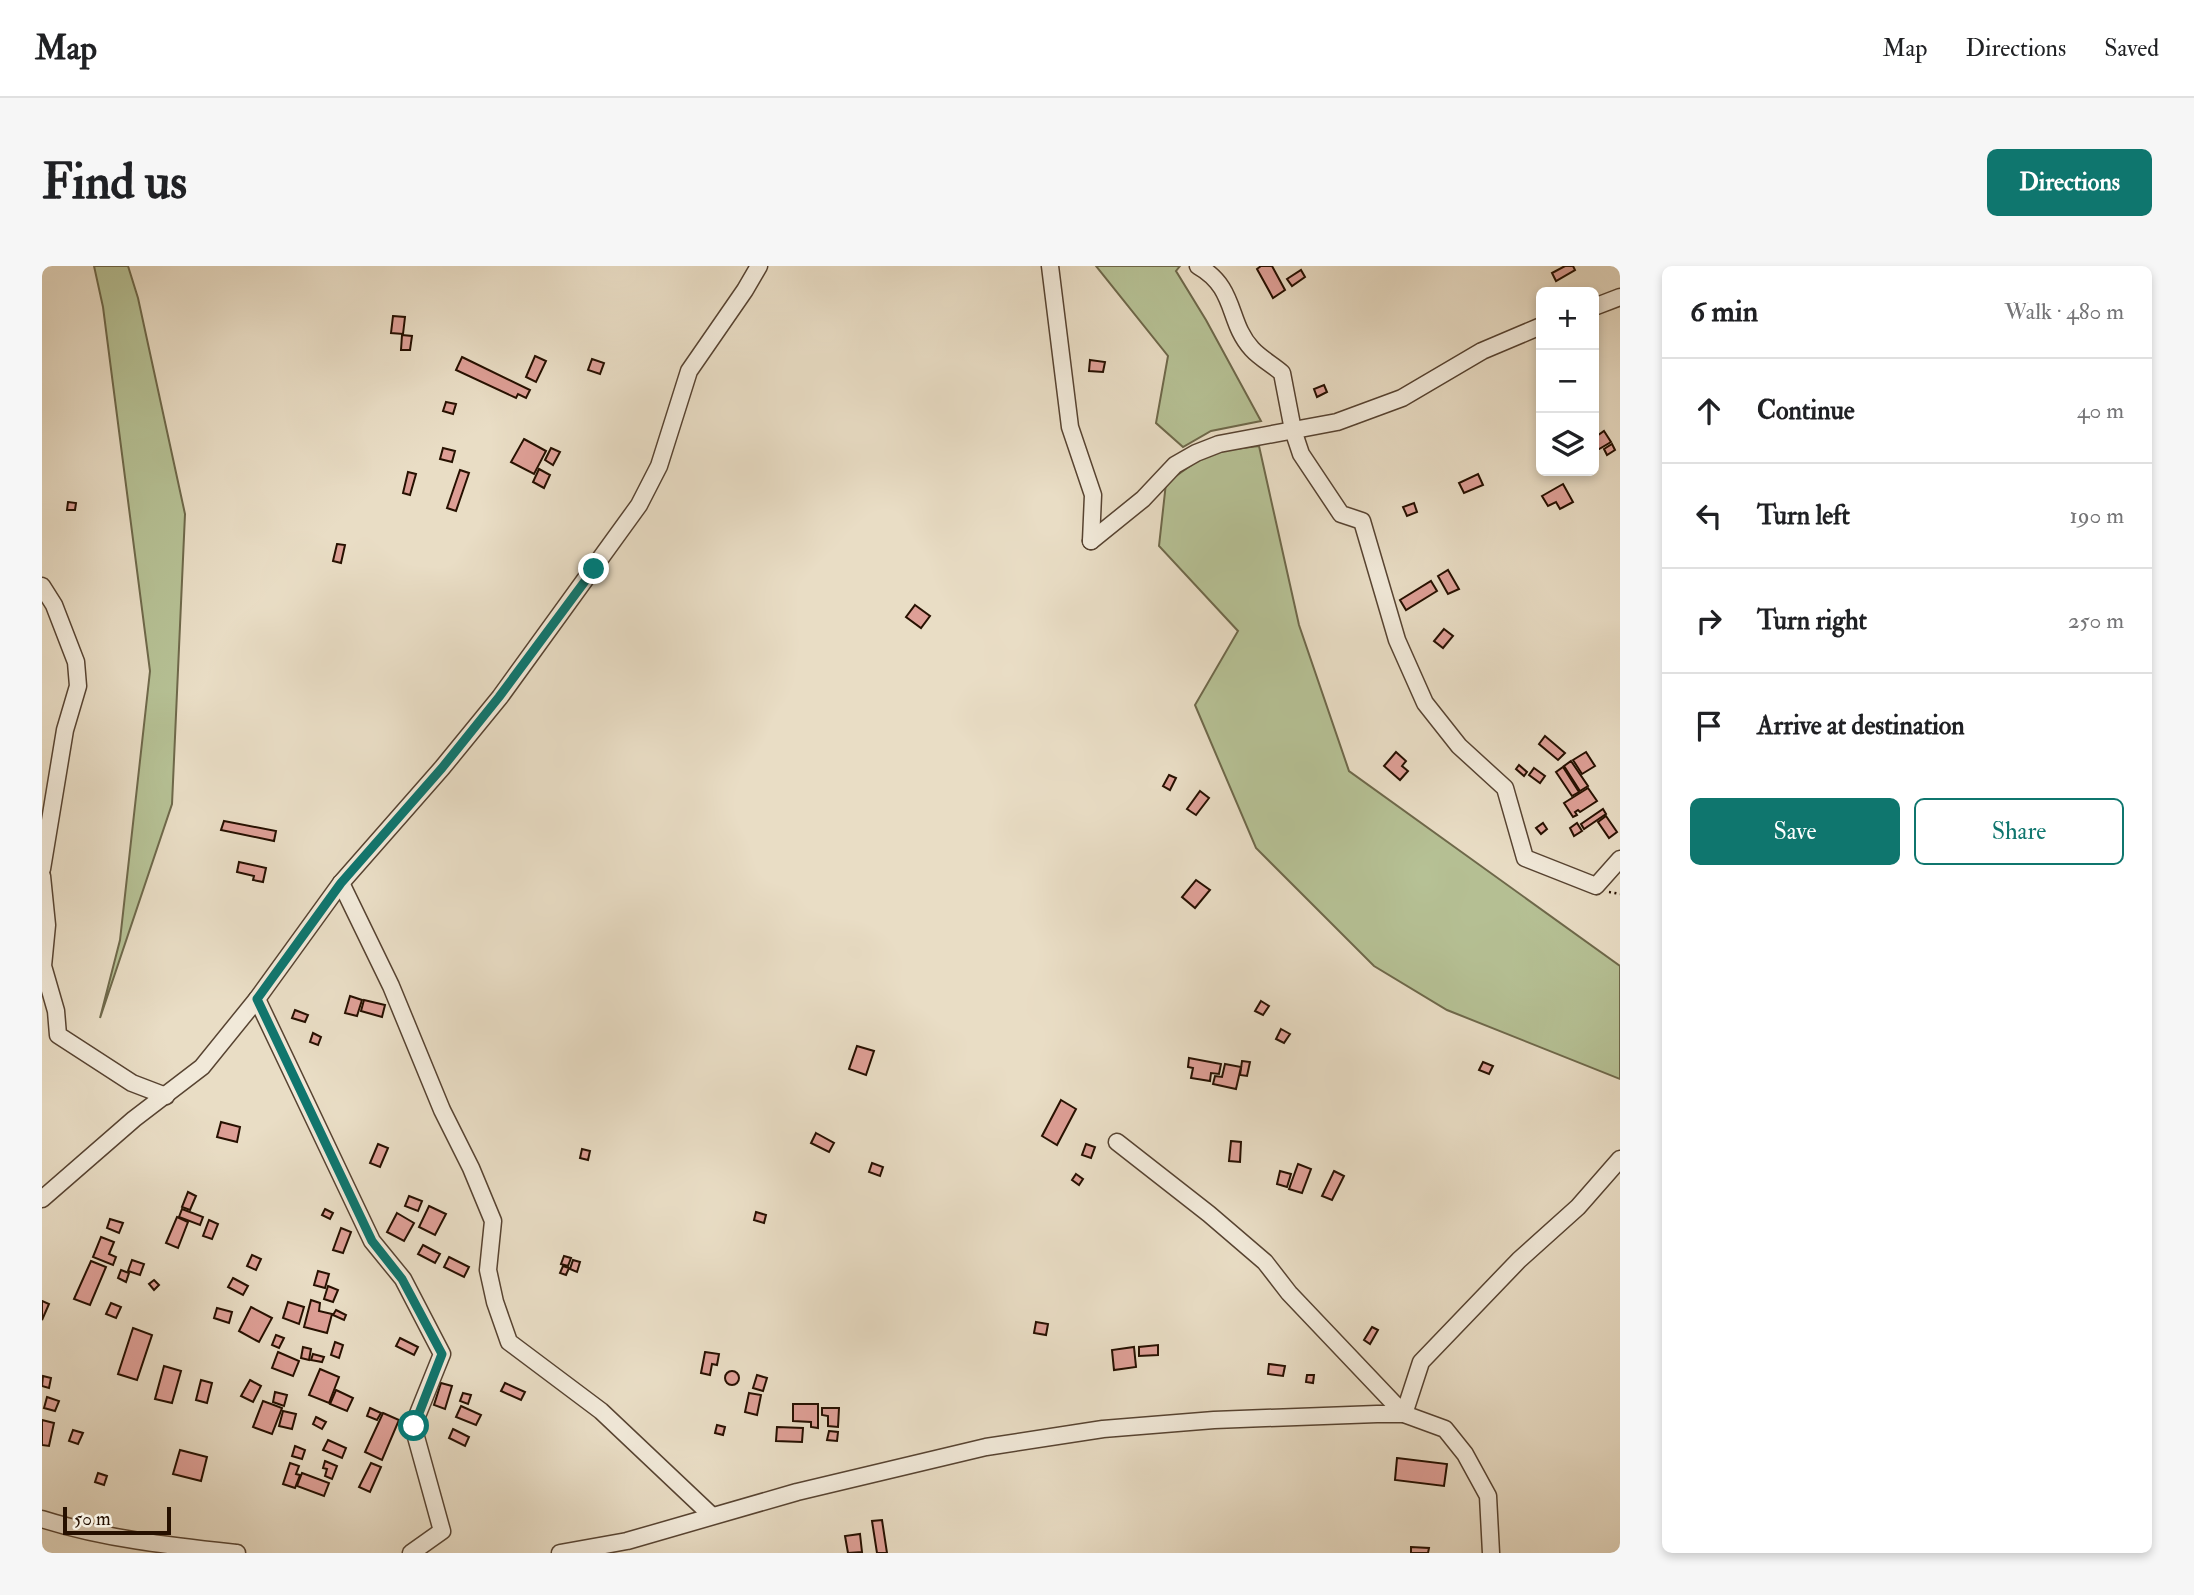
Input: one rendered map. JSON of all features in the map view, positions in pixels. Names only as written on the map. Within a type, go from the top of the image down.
[{"type":"street","points":[[42,1199],[134,1119],[202,1067],[257,999],[341,883],[442,768],[499,697],[639,505],[659,466],[689,371],[746,290],[759,266]]},
{"type":"street","points":[[1050,266],[1070,427],[1093,495],[1091,541],[1143,499],[1175,465],[1196,453],[1219,444],[1337,422],[1402,398],[1482,351],[1536,328]]},
{"type":"street","points":[[1198,266],[1224,288],[1242,334],[1251,348],[1282,373],[1293,430],[1301,454],[1341,514],[1362,521],[1396,640],[1425,703],[1460,746],[1505,788],[1525,859],[1597,886],[1620,859]]},
{"type":"street","points":[[1599,305],[1620,297]]},
{"type":"street","points":[[42,586],[54,605],[76,662],[78,685],[65,730],[62,762],[42,869]]},
{"type":"street","points":[[42,876],[47,925],[43,966],[56,1011],[58,1035],[132,1083],[166,1096]]},
{"type":"street","points":[[341,883],[391,986],[442,1110],[471,1168],[493,1221],[488,1270],[495,1302],[509,1342],[601,1411],[711,1515]]},
{"type":"street","points":[[257,999],[372,1241],[402,1279],[442,1354],[414,1426],[442,1531],[411,1553]]},
{"type":"street","points":[[1117,1142],[1265,1262],[1289,1293],[1404,1414]]},
{"type":"street","points":[[1404,1414],[1421,1362],[1519,1260],[1578,1207],[1620,1159]]},
{"type":"street","points":[[559,1553],[628,1541],[711,1515],[986,1447],[1103,1429],[1334,1414],[1404,1414],[1445,1429],[1465,1454],[1488,1496],[1491,1553]]},
{"type":"street","points":[[42,1519],[70,1528],[164,1545],[237,1553]]},
{"type":"path","points":[[1614,894],[1620,894]]},
{"type":"green space","points":[[94,266],[128,266],[138,298],[185,514],[172,804],[100,1018],[120,940],[150,671],[103,307]]},
{"type":"green space","points":[[1096,266],[1180,266],[1176,271],[1261,421],[1211,431],[1183,447],[1156,423],[1168,356]]},
{"type":"green space","points":[[1259,446],[1299,625],[1349,771],[1620,966],[1620,1079],[1447,1010],[1374,966],[1256,848],[1195,705],[1238,631],[1159,546],[1166,483],[1210,452]]},
{"type":"building","points":[[1261,266],[1272,266],[1285,290],[1273,298],[1257,269]]},
{"type":"building","points":[[1565,266],[1573,266],[1575,270],[1556,281],[1552,273]]},
{"type":"building","points":[[1301,270],[1305,277],[1292,286],[1287,279]]},
{"type":"building","points":[[393,316],[405,317],[403,334],[391,333]]},
{"type":"building","points":[[402,335],[412,336],[410,350],[401,350]]},
{"type":"building","points":[[535,356],[546,361],[536,382],[526,377]]},
{"type":"building","points":[[462,357],[530,390],[526,398],[518,394],[516,398],[456,370]]},
{"type":"building","points":[[592,359],[604,363],[600,374],[588,370]]},
{"type":"building","points":[[1090,360],[1105,362],[1103,372],[1089,371]]},
{"type":"building","points":[[1324,385],[1327,392],[1317,397],[1314,389]]},
{"type":"building","points":[[446,402],[456,404],[453,414],[443,411]]},
{"type":"building","points":[[1604,431],[1611,442],[1599,449],[1599,434]]},
{"type":"building","points":[[524,439],[546,451],[534,474],[511,462]]},
{"type":"building","points":[[1612,444],[1615,450],[1607,455],[1604,449]]},
{"type":"building","points":[[443,448],[455,451],[452,462],[440,459]]},
{"type":"building","points":[[551,448],[560,452],[553,465],[545,460]]},
{"type":"building","points":[[539,469],[550,475],[544,488],[533,482]]},
{"type":"building","points":[[460,470],[469,473],[456,511],[447,508]]},
{"type":"building","points":[[408,472],[416,474],[410,495],[403,493]]},
{"type":"building","points":[[1478,474],[1483,485],[1464,493],[1459,483]]},
{"type":"building","points":[[1563,484],[1573,502],[1560,509],[1556,502],[1548,506],[1542,496]]},
{"type":"building","points":[[68,502],[76,503],[75,510],[67,510]]},
{"type":"building","points":[[1414,503],[1417,512],[1407,516],[1403,507]]},
{"type":"building","points":[[337,544],[345,545],[341,563],[333,561]]},
{"type":"building","points":[[1448,570],[1459,589],[1448,594],[1438,576]]},
{"type":"building","points":[[1431,581],[1437,591],[1406,610],[1400,600]]},
{"type":"building","points":[[915,605],[930,616],[921,628],[906,617]]},
{"type":"building","points":[[1444,629],[1453,636],[1443,648],[1434,641]]},
{"type":"building","points":[[1545,736],[1565,753],[1558,760],[1539,744]]},
{"type":"building","points":[[1396,752],[1406,761],[1402,766],[1408,771],[1400,780],[1384,766]]},
{"type":"building","points":[[1586,752],[1595,766],[1582,774],[1573,760]]},
{"type":"building","points":[[1571,761],[1588,786],[1580,791],[1564,766]]},
{"type":"building","points":[[1519,765],[1527,772],[1524,776],[1516,769]]},
{"type":"building","points":[[1563,767],[1579,792],[1572,796],[1556,772]]},
{"type":"building","points":[[1534,768],[1545,776],[1540,783],[1529,775]]},
{"type":"building","points":[[1169,775],[1176,778],[1170,790],[1163,786]]},
{"type":"building","points":[[1588,788],[1597,801],[1580,812],[1575,812],[1577,815],[1573,817],[1564,803]]},
{"type":"building","points":[[1200,791],[1209,798],[1196,815],[1187,809]]},
{"type":"building","points":[[1603,809],[1606,814],[1584,829],[1581,824]]},
{"type":"building","points":[[1606,816],[1617,832],[1609,838],[1598,822]]},
{"type":"building","points":[[224,821],[276,831],[274,841],[221,830]]},
{"type":"building","points":[[1543,823],[1547,829],[1541,834],[1536,828]]},
{"type":"building","points":[[1577,823],[1582,831],[1574,836],[1570,828]]},
{"type":"building","points":[[239,862],[266,868],[263,882],[253,880],[254,876],[237,872]]},
{"type":"building","points":[[1196,880],[1210,890],[1195,908],[1182,897]]},
{"type":"building","points":[[350,996],[362,1000],[357,1016],[345,1013]]},
{"type":"building","points":[[364,1000],[385,1005],[382,1017],[361,1011]]},
{"type":"building","points":[[1261,1001],[1269,1006],[1263,1015],[1255,1011]]},
{"type":"building","points":[[295,1010],[308,1015],[305,1022],[292,1018]]},
{"type":"building","points":[[1281,1029],[1290,1034],[1284,1043],[1276,1039]]},
{"type":"building","points":[[313,1033],[321,1037],[318,1045],[310,1042]]},
{"type":"building","points":[[857,1046],[874,1051],[866,1075],[849,1069]]},
{"type":"building","points":[[1189,1058],[1221,1064],[1219,1074],[1211,1073],[1210,1081],[1191,1078],[1193,1068],[1188,1067]]},
{"type":"building","points":[[1242,1061],[1250,1062],[1247,1076],[1240,1075]]},
{"type":"building","points":[[1483,1062],[1493,1066],[1489,1074],[1479,1070]]},
{"type":"building","points":[[1225,1064],[1241,1067],[1236,1089],[1213,1084],[1215,1076],[1222,1077]]},
{"type":"building","points":[[1061,1100],[1076,1109],[1057,1145],[1042,1136]]},
{"type":"building","points":[[221,1122],[240,1127],[237,1142],[217,1137]]},
{"type":"building","points":[[816,1133],[834,1143],[829,1152],[811,1143]]},
{"type":"building","points":[[1231,1141],[1241,1142],[1240,1162],[1229,1161]]},
{"type":"building","points":[[378,1144],[388,1148],[380,1167],[370,1163]]},
{"type":"building","points":[[1086,1144],[1095,1147],[1091,1158],[1082,1155]]},
{"type":"building","points":[[582,1149],[590,1151],[588,1160],[580,1158]]},
{"type":"building","points":[[872,1163],[883,1167],[880,1176],[869,1172]]},
{"type":"building","points":[[1298,1164],[1311,1169],[1302,1193],[1289,1189]]},
{"type":"building","points":[[1280,1171],[1291,1174],[1287,1187],[1277,1184]]},
{"type":"building","points":[[1334,1171],[1344,1176],[1332,1200],[1322,1196]]},
{"type":"building","points":[[1076,1174],[1083,1179],[1079,1185],[1072,1180]]},
{"type":"building","points":[[188,1192],[196,1196],[190,1210],[182,1207]]},
{"type":"building","points":[[409,1196],[422,1201],[418,1211],[405,1206]]},
{"type":"building","points":[[429,1206],[446,1214],[435,1235],[419,1227]]},
{"type":"building","points":[[182,1209],[203,1217],[200,1225],[179,1217]]},
{"type":"building","points":[[325,1209],[333,1213],[330,1219],[322,1215]]},
{"type":"building","points":[[756,1212],[766,1215],[764,1223],[754,1220]]},
{"type":"building","points":[[397,1213],[414,1223],[404,1241],[387,1232]]},
{"type":"building","points":[[177,1217],[188,1222],[178,1248],[166,1243]]},
{"type":"building","points":[[110,1219],[123,1223],[119,1233],[107,1228]]},
{"type":"building","points":[[209,1220],[218,1224],[212,1239],[203,1236]]},
{"type":"building","points":[[341,1228],[351,1232],[343,1253],[333,1250]]},
{"type":"building","points":[[101,1237],[114,1242],[109,1254],[116,1257],[113,1265],[93,1257]]},
{"type":"building","points":[[423,1245],[440,1254],[435,1263],[418,1254]]},
{"type":"building","points":[[252,1255],[261,1259],[256,1270],[247,1266]]},
{"type":"building","points":[[564,1256],[571,1258],[568,1266],[561,1264]]},
{"type":"building","points":[[449,1257],[469,1267],[464,1277],[444,1267]]},
{"type":"building","points":[[132,1260],[144,1264],[140,1275],[128,1271]]},
{"type":"building","points":[[573,1260],[580,1262],[577,1272],[570,1269]]},
{"type":"building","points":[[91,1261],[106,1267],[90,1305],[74,1299]]},
{"type":"building","points":[[563,1266],[569,1268],[566,1275],[560,1273]]},
{"type":"building","points":[[121,1270],[129,1273],[126,1282],[118,1278]]},
{"type":"building","points":[[318,1271],[329,1274],[325,1288],[314,1285]]},
{"type":"building","points":[[233,1278],[248,1286],[243,1295],[228,1287]]},
{"type":"building","points":[[154,1280],[159,1285],[154,1290],[149,1284]]},
{"type":"building","points":[[328,1286],[338,1290],[333,1302],[324,1299]]},
{"type":"building","points":[[311,1300],[320,1303],[319,1311],[332,1314],[327,1333],[304,1327]]},
{"type":"building","points":[[42,1301],[49,1304],[42,1320]]},
{"type":"building","points":[[288,1302],[304,1307],[299,1324],[283,1318]]},
{"type":"building","points":[[111,1303],[121,1307],[116,1318],[106,1314]]},
{"type":"building","points":[[251,1307],[272,1318],[259,1342],[239,1331]]},
{"type":"building","points":[[217,1308],[232,1312],[229,1323],[214,1318]]},
{"type":"building","points":[[336,1310],[346,1315],[344,1320],[333,1315]]},
{"type":"building","points":[[1036,1322],[1048,1324],[1046,1335],[1034,1333]]},
{"type":"building","points":[[1372,1327],[1378,1330],[1370,1344],[1364,1340]]},
{"type":"building","points":[[133,1328],[152,1335],[137,1380],[118,1374]]},
{"type":"building","points":[[276,1335],[284,1338],[279,1348],[272,1345]]},
{"type":"building","points":[[400,1338],[418,1347],[414,1355],[396,1346]]},
{"type":"building","points":[[335,1342],[343,1345],[339,1358],[331,1355]]},
{"type":"building","points":[[1158,1345],[1158,1355],[1139,1356],[1139,1347]]},
{"type":"building","points":[[303,1347],[311,1349],[309,1360],[301,1358]]},
{"type":"building","points":[[1134,1347],[1136,1367],[1114,1370],[1112,1350]]},
{"type":"building","points":[[278,1352],[299,1361],[293,1376],[272,1368]]},
{"type":"building","points":[[705,1352],[719,1354],[717,1365],[712,1364],[710,1375],[701,1373]]},
{"type":"building","points":[[313,1354],[324,1357],[322,1362],[311,1360]]},
{"type":"building","points":[[1269,1364],[1285,1366],[1283,1376],[1268,1374]]},
{"type":"building","points":[[164,1366],[181,1371],[172,1403],[155,1399]]},
{"type":"building","points":[[320,1369],[339,1377],[329,1403],[309,1395]]},
{"type":"building","points":[[729,1371],[735,1371],[739,1378],[735,1385],[729,1385],[725,1381],[725,1375]]},
{"type":"building","points":[[757,1375],[767,1378],[763,1391],[753,1388]]},
{"type":"building","points":[[1307,1375],[1314,1375],[1313,1383],[1306,1382]]},
{"type":"building","points":[[43,1376],[51,1378],[49,1388],[42,1386]]},
{"type":"building","points":[[201,1380],[212,1383],[207,1403],[196,1400]]},
{"type":"building","points":[[250,1380],[261,1386],[253,1402],[241,1396]]},
{"type":"building","points":[[441,1383],[452,1386],[445,1409],[434,1405]]},
{"type":"building","points":[[505,1383],[525,1392],[521,1400],[501,1391]]},
{"type":"building","points":[[336,1390],[353,1398],[347,1411],[330,1404]]},
{"type":"building","points":[[275,1392],[287,1395],[284,1406],[273,1402]]},
{"type":"building","points":[[463,1393],[471,1395],[468,1404],[460,1401]]},
{"type":"building","points":[[749,1393],[761,1395],[757,1415],[745,1412]]},
{"type":"building","points":[[47,1397],[59,1401],[55,1411],[44,1408]]},
{"type":"building","points":[[263,1401],[282,1408],[272,1434],[253,1427]]},
{"type":"building","points":[[793,1404],[818,1404],[818,1428],[811,1427],[811,1422],[793,1421]]},
{"type":"building","points":[[461,1406],[481,1415],[476,1425],[456,1417]]},
{"type":"building","points":[[370,1408],[381,1413],[377,1420],[367,1416]]},
{"type":"building","points":[[822,1408],[839,1408],[838,1427],[828,1426],[828,1416],[822,1415]]},
{"type":"building","points":[[283,1411],[296,1414],[292,1429],[279,1426]]},
{"type":"building","points":[[383,1413],[399,1420],[382,1460],[365,1452]]},
{"type":"building","points":[[316,1417],[326,1422],[322,1429],[313,1424]]},
{"type":"building","points":[[42,1420],[54,1423],[49,1446],[42,1445]]},
{"type":"building","points":[[717,1425],[725,1427],[723,1435],[715,1433]]},
{"type":"building","points":[[777,1427],[803,1428],[802,1442],[776,1441]]},
{"type":"building","points":[[453,1429],[469,1437],[465,1446],[449,1438]]},
{"type":"building","points":[[73,1430],[83,1433],[78,1444],[69,1441]]},
{"type":"building","points":[[829,1431],[838,1432],[837,1441],[827,1440]]},
{"type":"building","points":[[328,1440],[346,1448],[342,1458],[323,1450]]},
{"type":"building","points":[[295,1446],[305,1450],[302,1459],[292,1456]]},
{"type":"building","points":[[180,1450],[207,1457],[201,1481],[173,1474]]},
{"type":"building","points":[[1397,1458],[1447,1464],[1444,1486],[1395,1480]]},
{"type":"building","points":[[325,1461],[337,1466],[332,1479],[325,1476]]},
{"type":"building","points":[[290,1463],[299,1466],[296,1474],[300,1475],[295,1488],[283,1484]]},
{"type":"building","points":[[371,1463],[381,1467],[370,1492],[359,1487]]},
{"type":"building","points":[[98,1473],[107,1476],[104,1485],[95,1482]]},
{"type":"building","points":[[302,1473],[329,1483],[324,1496],[297,1486]]},
{"type":"building","points":[[882,1520],[887,1553],[877,1553],[872,1521]]},
{"type":"building","points":[[860,1534],[862,1552],[848,1553],[845,1536]]},
{"type":"building","points":[[1411,1547],[1429,1548],[1428,1553],[1411,1553]]},
{"type":"route","points":[[414,1426],[442,1354],[402,1279],[372,1241],[257,999],[341,883],[442,768],[555,624],[594,569]]}]
